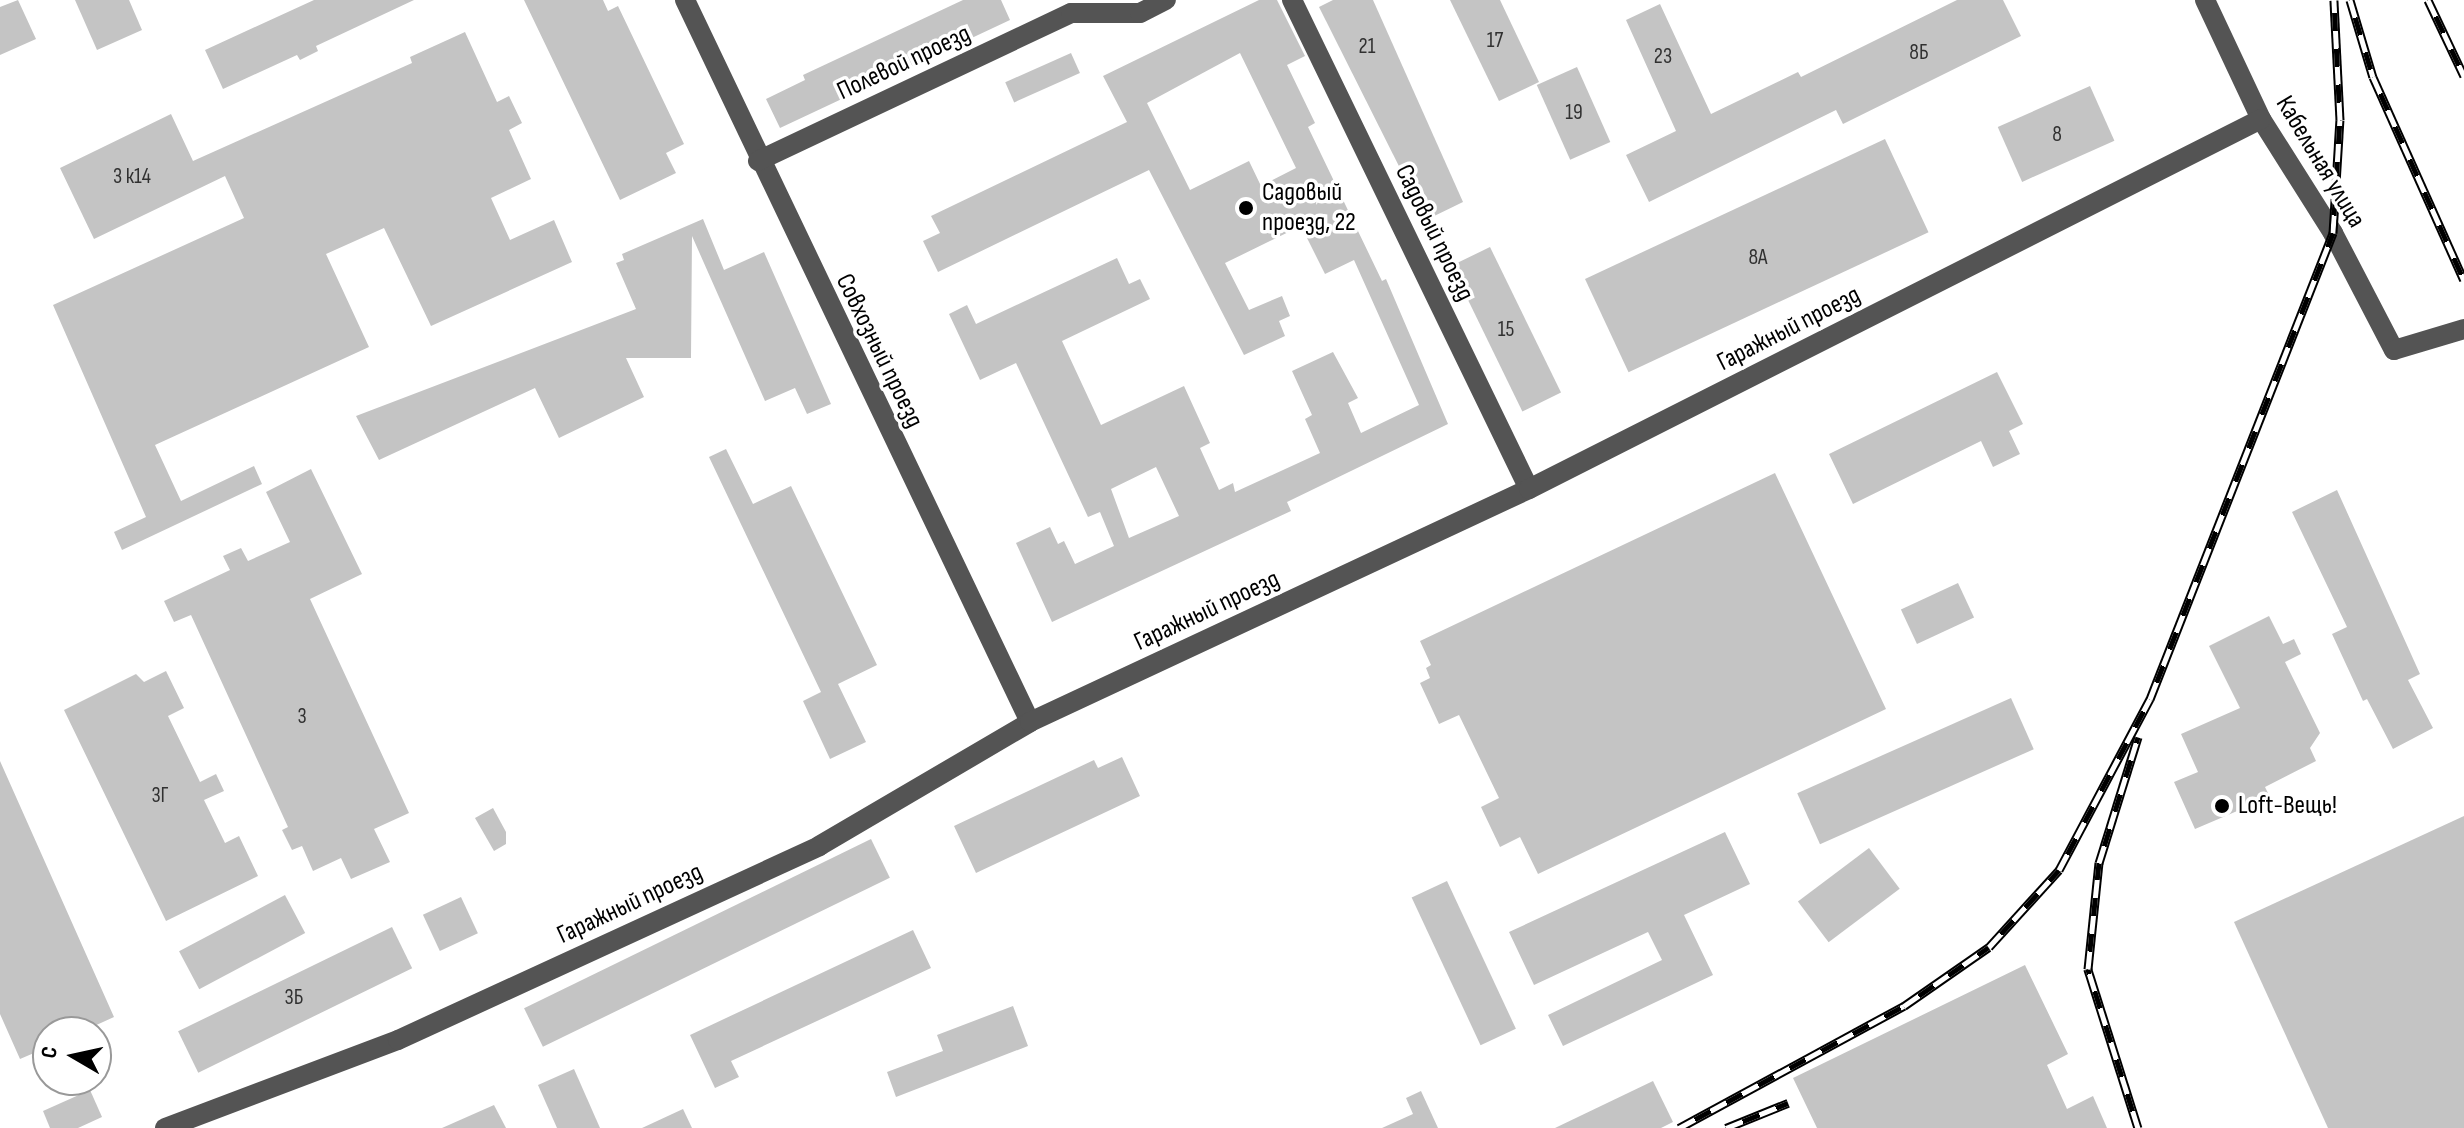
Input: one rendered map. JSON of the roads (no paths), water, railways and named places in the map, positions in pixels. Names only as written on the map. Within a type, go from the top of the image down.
[{"type":"street","name":"Совхозный проезд","points":[[685,0],[758,161],[1030,722]]},
{"type":"street","name":"Полевой проезд","points":[[758,161],[1071,13],[1140,13],[1166,0]]},
{"type":"street","name":"Садовый проезд","points":[[1292,0],[1529,489]]},
{"type":"street","name":"Кабельная улица","points":[[2205,0],[2261,119],[2333,233],[2394,350],[2464,329]]},
{"type":"street","name":"Гаражный проезд","points":[[165,1128],[398,1040],[819,846],[1030,722],[1529,489],[2261,119]]},
{"type":"railway","points":[[1679,1128],[1904,1006],[1989,947],[2059,870],[2150,699],[2333,233],[2340,120],[2334,0]]},
{"type":"railway","points":[[2350,0],[2373,77],[2464,280]]},
{"type":"railway","points":[[2428,0],[2464,76]]},
{"type":"railway","points":[[2138,737],[2099,863],[2088,969],[2138,1128]]},
{"type":"railway","points":[[1726,1128],[1788,1103]]},
{"type":"place","name":"Садовый проезд, 22","points":[[1246,208]]},
{"type":"place","name":"Loft-Вещь!","points":[[2222,806]]}]
